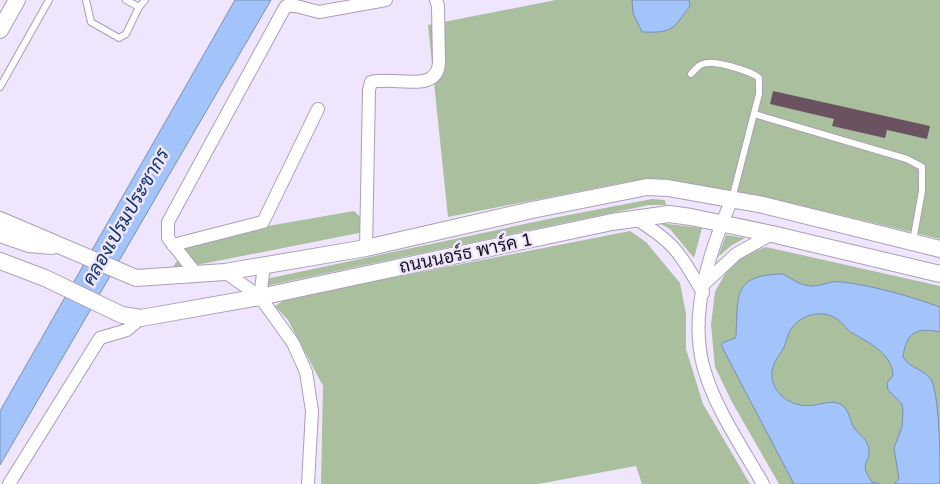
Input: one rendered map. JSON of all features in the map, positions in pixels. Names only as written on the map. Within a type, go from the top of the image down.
[{"type":"main road","points":[[0,30],[17,0]]},
{"type":"main road","name":"ถนนนอร์ธ พาร์ค 1","points":[[0,220],[136,278],[225,272],[366,248],[647,187],[668,188],[732,199],[940,249]]},
{"type":"main road","points":[[668,188],[674,199],[674,207],[669,214]]},
{"type":"main road","points":[[752,229],[750,216],[754,210],[762,206]]},
{"type":"main road","name":"ถนนนอร์ธ พาร์ค 1","points":[[0,259],[45,278],[122,315],[141,318],[260,297],[636,219],[669,214],[722,222],[940,274]]},
{"type":"main road","points":[[0,234],[29,244],[62,246]]},
{"type":"street","points":[[197,275],[168,238],[168,222],[286,6],[296,6],[319,12],[386,0]]},
{"type":"street","points":[[366,248],[369,90],[371,82],[380,80],[426,81],[435,77],[439,71],[438,6],[436,0]]},
{"type":"street","points":[[173,245],[263,222],[318,110]]},
{"type":"street","points":[[732,199],[722,222],[704,288],[700,308],[699,339],[704,369],[717,402],[763,484]]},
{"type":"street","points":[[636,219],[667,239],[678,251],[704,288]]},
{"type":"street","points":[[704,288],[736,254],[772,234]]},
{"type":"street","points":[[260,297],[264,266]]},
{"type":"street","points":[[225,272],[260,297],[294,343],[306,372],[312,411],[308,484]]},
{"type":"street","points":[[9,484],[100,338],[127,330],[141,318]]},
{"type":"lane","points":[[0,88],[49,0]]},
{"type":"lane","points":[[86,0],[92,22],[119,38],[126,34],[145,0]]},
{"type":"lane","points":[[126,0],[140,7]]},
{"type":"lane","points":[[691,74],[702,64],[708,62],[754,73],[759,78],[761,84],[732,199]]},
{"type":"lane","points":[[754,114],[915,161],[922,167],[924,175],[912,242]]},
{"type":"green space","points":[[556,0],[940,0],[940,239],[820,210],[632,181],[448,217],[428,25]]},
{"type":"green space","points":[[652,199],[665,200],[666,205],[649,205],[266,286],[266,279]]},
{"type":"green space","points":[[354,211],[374,230],[171,270],[187,246],[268,226]]},
{"type":"green space","points":[[659,223],[702,228],[694,258],[670,229]]},
{"type":"green space","points":[[630,231],[646,242],[680,283],[686,314],[686,349],[703,404],[750,484],[642,484],[636,466],[538,484],[321,484],[323,386],[288,320],[275,306],[288,298]]},
{"type":"green space","points":[[726,235],[745,238],[732,245],[718,257]]},
{"type":"green space","points":[[766,247],[940,286],[940,484],[779,484],[732,402],[715,367],[711,325],[715,292],[726,272],[743,256]]},
{"type":"water","name":"คลองเปรมประชากร","points":[[235,0],[271,0],[0,465],[0,411]]},
{"type":"water","points":[[632,0],[689,0],[690,6],[675,25],[666,31],[642,32],[633,13]]},
{"type":"water","points":[[783,274],[808,286],[838,282],[867,286],[940,307],[940,332],[925,330],[914,333],[907,342],[903,357],[929,377],[935,391],[940,445],[940,484],[894,484],[899,479],[894,448],[902,427],[903,412],[902,404],[888,390],[887,383],[893,375],[889,361],[879,350],[851,332],[839,321],[825,314],[818,314],[800,320],[790,331],[772,369],[773,384],[783,397],[792,403],[810,405],[832,402],[843,406],[853,426],[869,447],[866,471],[872,482],[880,484],[794,484],[722,347],[722,343],[736,336],[737,309],[741,290],[755,278]]},
{"type":"building","points":[[773,91],[930,126],[927,139],[887,130],[885,138],[832,126],[834,119],[770,104]]}]
